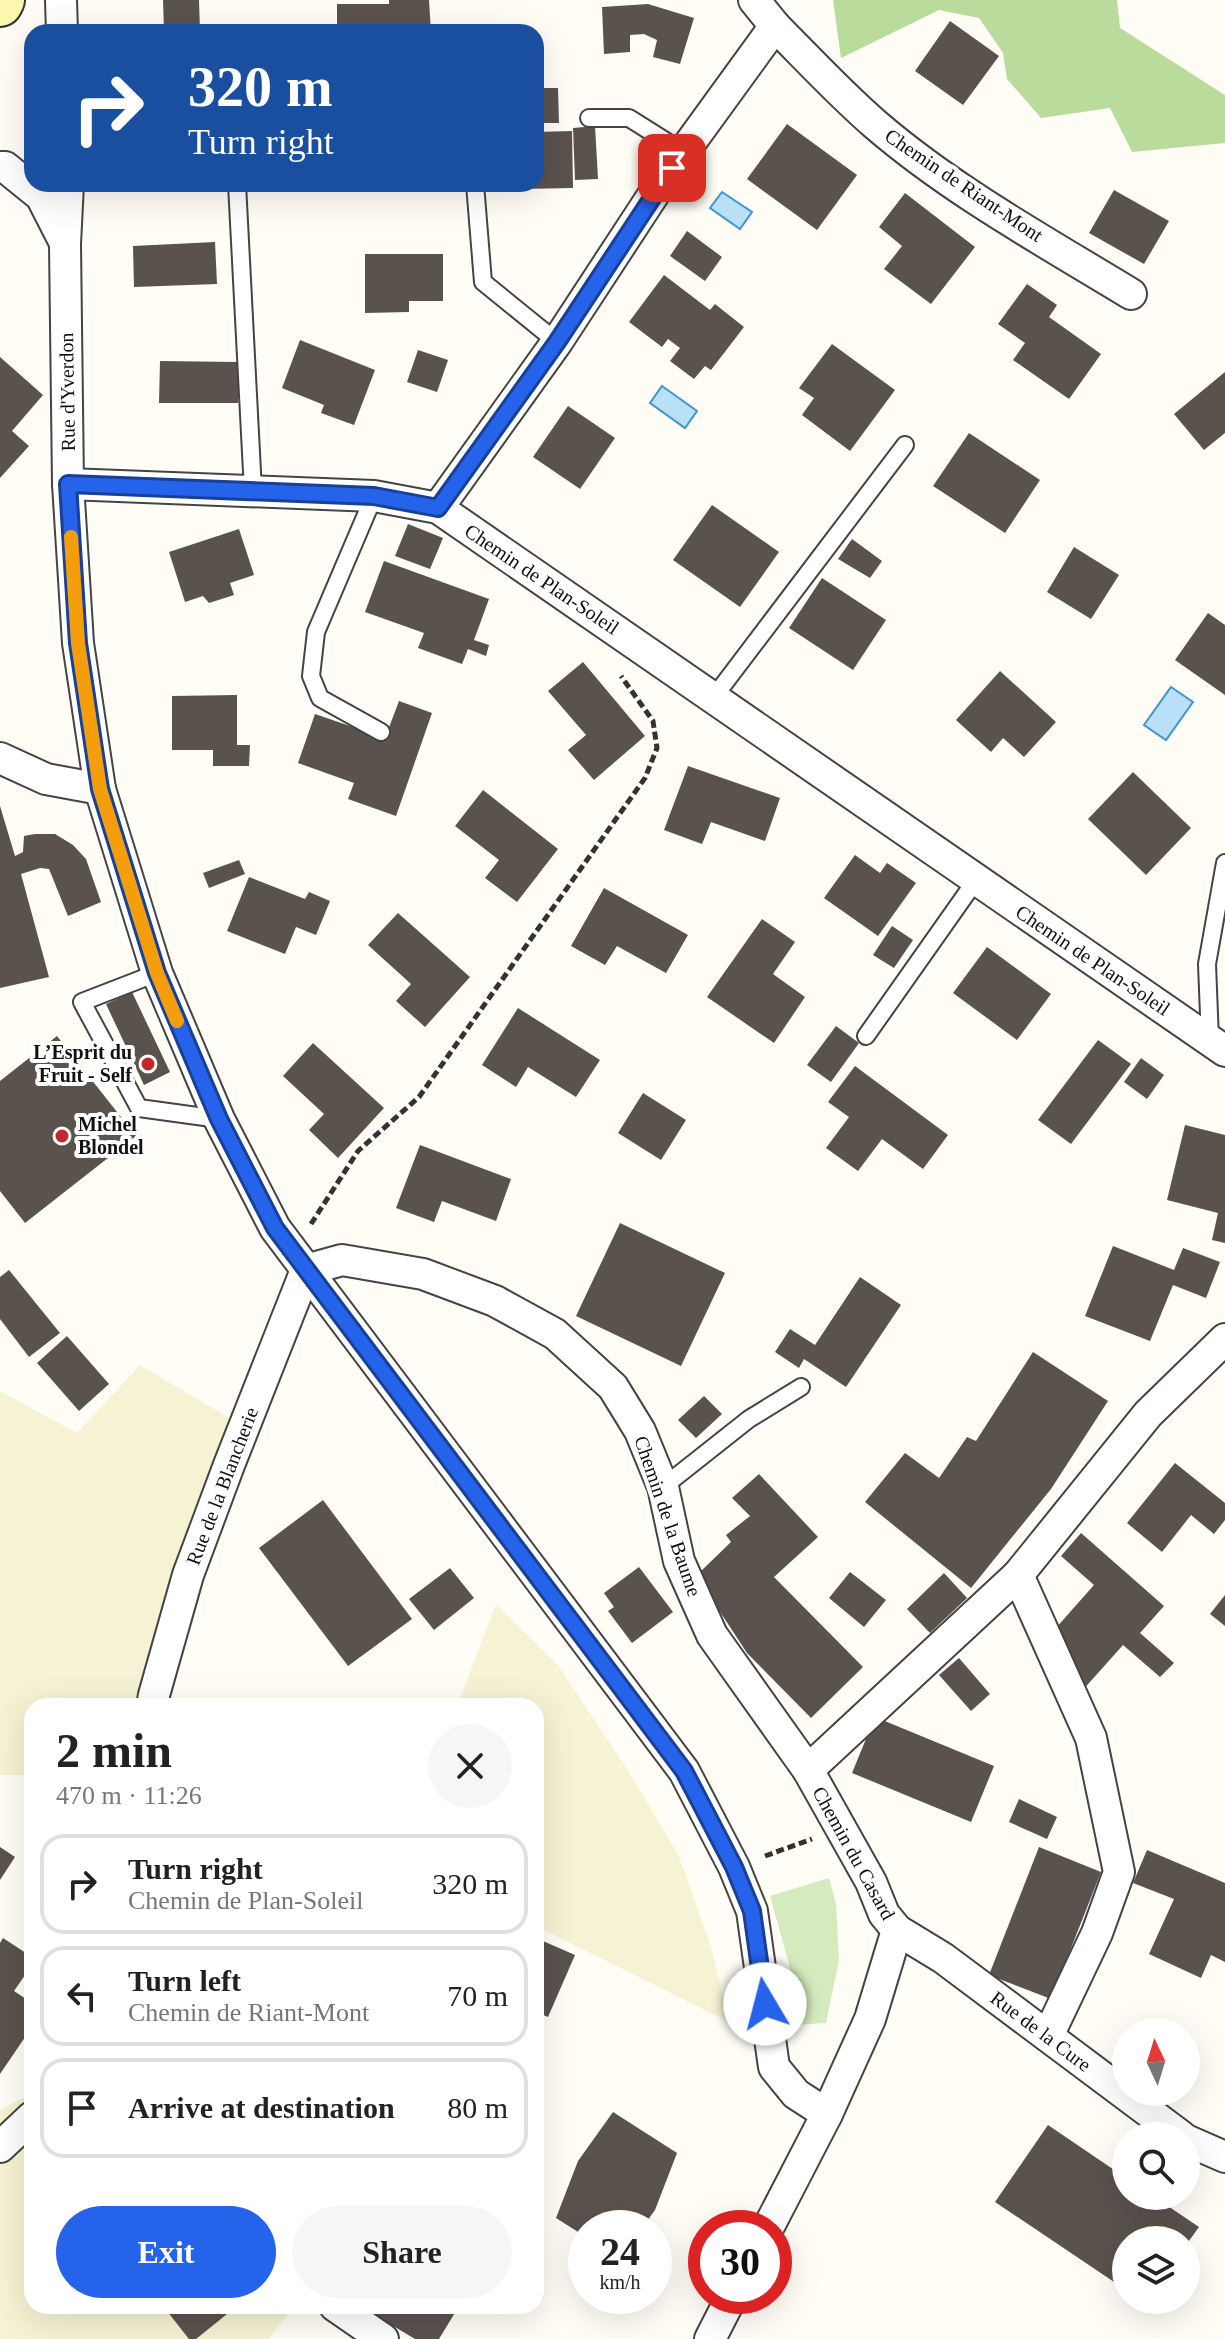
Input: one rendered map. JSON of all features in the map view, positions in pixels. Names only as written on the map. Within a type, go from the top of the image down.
[{"type":"street","points":[[61,0],[62,24]]},
{"type":"street","name":"Chemin de Riant-Mont","points":[[754,0],[775,26],[875,124],[975,198],[1131,294]]},
{"type":"street","points":[[438,508],[557,342],[683,152],[775,26]]},
{"type":"street","name":"Rue d'Yverdon","points":[[0,167],[5,167],[24,182]]},
{"type":"street","name":"Rue d'Yverdon","points":[[36,192],[65,244]]},
{"type":"street","name":"Rue d'Yverdon","points":[[68,192],[65,244],[68,484],[78,643],[100,789],[157,973],[219,1119],[275,1228],[684,1771],[734,1867],[752,1911],[774,2067],[796,2094],[827,2114]]},
{"type":"street","name":"Chemin de Plan-Soleil","points":[[68,484],[374,496],[438,508],[1218,1046]]},
{"type":"street","points":[[0,758],[46,779],[100,789]]},
{"type":"street","name":"Chemin de la Baume","points":[[306,1270],[342,1260],[423,1274],[495,1301],[555,1334],[613,1387],[640,1431],[663,1487],[679,1561],[712,1635],[808,1770]]},
{"type":"street","name":"Rue de la Blancherie","points":[[154,1698],[188,1575],[306,1270]]},
{"type":"street","name":"Chemin du Casard","points":[[827,2114],[870,2019],[897,1930],[884,1914],[871,1882],[808,1770],[1018,1575],[1148,1414],[1225,1339]]},
{"type":"street","points":[[1018,1575],[1091,1738],[1119,1872],[1097,1933],[1048,2036]]},
{"type":"street","name":"Rue de la Cure","points":[[897,1930],[943,1958],[1163,2122]]},
{"type":"street","points":[[777,2210],[827,2114]]},
{"type":"street","points":[[0,2147],[24,2124]]},
{"type":"street","name":"Rue de la Cure","points":[[1200,2145],[1225,2157]]},
{"type":"street","points":[[347,2314],[383,2339]]},
{"type":"street","points":[[710,2339],[723,2314]]},
{"type":"lane","points":[[589,118],[629,118],[683,152]]},
{"type":"lane","points":[[237,192],[253,491]]},
{"type":"lane","points":[[476,192],[483,282],[557,342]]},
{"type":"lane","points":[[714,697],[905,445]]},
{"type":"lane","points":[[374,496],[316,632],[311,676],[320,698],[381,732]]},
{"type":"lane","name":"Chemin de Plan-Soleil","points":[[1218,1046],[1207,964],[1225,863]]},
{"type":"lane","points":[[866,1036],[976,880]]},
{"type":"lane","points":[[157,973],[82,1002],[139,1108],[219,1119]]},
{"type":"lane","points":[[663,1487],[749,1419],[801,1387]]},
{"type":"path","points":[[310,1226],[358,1151],[419,1097],[645,778],[657,748],[653,721],[606,650],[615,629]]},
{"type":"path","points":[[734,1867],[842,1828]]},
{"type":"shaded area","points":[[140,1365],[258,1435],[175,1662],[170,1698],[24,1698],[24,1775],[0,1775],[0,1391],[77,1433]]},
{"type":"shaded area","points":[[496,1604],[557,1664],[629,1772],[679,1856],[711,1947],[729,2022],[544,1930],[544,1698],[460,1698]]},
{"type":"shaded area","points":[[24,2097],[24,2314],[288,2314],[268,2339],[0,2339],[0,2110]]},
{"type":"green space","points":[[833,0],[1117,0],[1120,28],[1225,95],[1225,143],[1132,152],[1110,108],[1041,118],[1007,79],[1003,53],[979,18],[939,10],[841,58]]},
{"type":"green space","points":[[829,1878],[836,1904],[839,1960],[826,2023],[796,2025],[789,1964],[770,1896]]},
{"type":"water","points":[[722,192],[752,212],[740,229],[710,208]]},
{"type":"water","points":[[662,386],[697,411],[685,428],[650,403]]},
{"type":"water","points":[[1171,687],[1193,702],[1166,740],[1144,725]]},
{"type":"building","points":[[163,0],[199,0],[200,24],[164,24]]},
{"type":"building","points":[[389,0],[429,0],[430,24],[337,24],[337,4],[389,4]]},
{"type":"building","points":[[648,4],[694,18],[680,64],[653,57],[657,40],[644,34],[630,35],[630,52],[604,54],[602,7]]},
{"type":"building","points":[[950,21],[999,56],[963,105],[915,71]]},
{"type":"building","points":[[544,88],[558,88],[559,123],[544,123]]},
{"type":"building","points":[[787,124],[857,175],[817,230],[747,179]]},
{"type":"building","points":[[595,126],[598,179],[575,180],[573,128]]},
{"type":"building","points":[[572,131],[573,188],[544,189],[544,132]]},
{"type":"building","points":[[1114,190],[1169,221],[1144,264],[1089,233]]},
{"type":"building","points":[[905,193],[975,247],[931,304],[884,269],[902,246],[879,227]]},
{"type":"building","points":[[687,231],[722,257],[705,281],[670,256]]},
{"type":"building","points":[[215,242],[217,284],[134,287],[133,246]]},
{"type":"building","points":[[365,254],[443,254],[443,301],[409,301],[409,312],[365,313]]},
{"type":"building","points":[[664,275],[710,310],[715,304],[744,327],[711,370],[705,366],[694,379],[670,361],[680,348],[668,339],[662,347],[629,322]]},
{"type":"building","points":[[1027,284],[1057,305],[1049,317],[1101,354],[1069,399],[1013,360],[1025,343],[998,324]]},
{"type":"building","points":[[300,340],[375,370],[354,425],[321,413],[324,405],[282,388]]},
{"type":"building","points":[[832,344],[895,390],[850,451],[802,415],[814,398],[799,388]]},
{"type":"building","points":[[418,350],[448,360],[437,392],[407,382]]},
{"type":"building","points":[[0,357],[43,395],[12,431],[29,446],[0,478]]},
{"type":"building","points":[[160,361],[238,362],[238,403],[159,403]]},
{"type":"building","points":[[1225,372],[1225,433],[1204,450],[1174,414]]},
{"type":"building","points":[[568,406],[615,438],[580,489],[533,457]]},
{"type":"building","points":[[969,433],[1040,480],[1005,533],[933,486]]},
{"type":"building","points":[[712,505],[779,552],[740,607],[673,560]]},
{"type":"building","points":[[408,524],[443,538],[430,569],[395,556]]},
{"type":"building","points":[[239,529],[254,575],[230,583],[234,595],[209,603],[203,596],[185,602],[169,552]]},
{"type":"building","points":[[852,539],[882,561],[870,578],[838,559]]},
{"type":"building","points":[[1074,547],[1119,575],[1091,619],[1047,592]]},
{"type":"building","points":[[384,561],[489,599],[474,640],[489,645],[486,656],[468,649],[462,664],[418,648],[424,633],[365,612]]},
{"type":"building","points":[[822,578],[886,620],[853,670],[789,628]]},
{"type":"building","points":[[1208,613],[1225,625],[1225,695],[1175,660]]},
{"type":"building","points":[[583,662],[645,736],[594,780],[568,750],[586,735],[548,691]]},
{"type":"building","points":[[1000,671],[1056,722],[1024,757],[1003,738],[991,752],[956,720]]},
{"type":"building","points":[[237,695],[237,745],[250,745],[249,766],[213,766],[213,750],[172,750],[172,696]]},
{"type":"building","points":[[399,701],[432,713],[396,816],[348,799],[354,783],[298,763],[315,714],[385,738]]},
{"type":"building","points":[[688,766],[780,798],[765,841],[711,822],[702,844],[664,830]]},
{"type":"building","points":[[1133,772],[1191,828],[1146,875],[1088,819]]},
{"type":"building","points":[[483,790],[558,849],[517,902],[485,878],[499,860],[455,826]]},
{"type":"building","points":[[0,806],[15,856],[23,852],[24,836],[55,834],[73,845],[86,859],[101,902],[68,916],[49,869],[40,868],[21,874],[49,977],[0,988]]},
{"type":"building","points":[[855,855],[880,873],[887,863],[916,883],[878,936],[824,898]]},
{"type":"building","points":[[239,860],[245,874],[209,888],[203,873]]},
{"type":"building","points":[[249,877],[305,899],[309,892],[330,901],[316,935],[296,927],[285,954],[227,931]]},
{"type":"building","points":[[604,888],[688,935],[666,973],[617,946],[605,965],[571,946]]},
{"type":"building","points":[[398,913],[470,977],[425,1027],[396,1001],[411,984],[368,945]]},
{"type":"building","points":[[762,919],[795,942],[773,974],[805,997],[774,1043],[707,997]]},
{"type":"building","points":[[892,926],[913,940],[894,968],[873,955]]},
{"type":"building","points":[[987,947],[1051,994],[1017,1040],[953,993]]},
{"type":"building","points":[[132,992],[170,1072],[144,1085],[106,1004]]},
{"type":"building","points":[[518,1008],[600,1060],[576,1097],[528,1067],[516,1087],[482,1065]]},
{"type":"building","points":[[836,1026],[859,1043],[831,1082],[807,1065]]},
{"type":"building","points":[[57,1036],[136,1136],[25,1223],[0,1191],[0,1081]]},
{"type":"building","points":[[1098,1040],[1131,1064],[1071,1144],[1038,1120]]},
{"type":"building","points":[[313,1043],[384,1108],[338,1158],[309,1130],[324,1114],[283,1076]]},
{"type":"building","points":[[1141,1058],[1164,1075],[1147,1099],[1124,1082]]},
{"type":"building","points":[[855,1066],[948,1135],[923,1169],[882,1139],[858,1171],[826,1148],[849,1117],[828,1102]]},
{"type":"building","points":[[643,1093],[686,1120],[661,1160],[618,1133]]},
{"type":"building","points":[[1185,1125],[1225,1135],[1225,1243],[1212,1240],[1218,1213],[1167,1200]]},
{"type":"building","points":[[420,1145],[511,1179],[496,1221],[442,1201],[434,1222],[396,1208]]},
{"type":"building","points":[[620,1223],[725,1273],[681,1366],[576,1316]]},
{"type":"building","points":[[1113,1246],[1174,1270],[1183,1248],[1220,1262],[1206,1298],[1173,1285],[1150,1341],[1085,1316]]},
{"type":"building","points":[[9,1270],[60,1333],[29,1357],[0,1319],[0,1277]]},
{"type":"building","points":[[860,1277],[901,1305],[846,1387],[804,1359],[799,1368],[775,1352],[790,1329],[815,1345]]},
{"type":"building","points":[[67,1336],[109,1384],[79,1411],[37,1363]]},
{"type":"building","points":[[1033,1352],[1108,1401],[1051,1489],[971,1588],[865,1502],[905,1453],[939,1478],[967,1437],[976,1441]]},
{"type":"building","points":[[704,1396],[722,1414],[696,1438],[678,1420]]},
{"type":"building","points":[[1175,1463],[1225,1503],[1225,1520],[1214,1534],[1191,1515],[1162,1552],[1127,1523]]},
{"type":"building","points":[[759,1474],[818,1537],[774,1577],[863,1667],[811,1718],[747,1653],[711,1598],[700,1572],[731,1542],[726,1535],[750,1516],[732,1498]]},
{"type":"building","points":[[323,1500],[412,1619],[348,1666],[259,1548]]},
{"type":"building","points":[[1081,1533],[1164,1606],[1140,1633],[1174,1663],[1160,1677],[1123,1645],[1081,1692],[1055,1629],[1094,1585],[1061,1556]]},
{"type":"building","points":[[639,1567],[673,1612],[632,1643],[608,1611],[614,1607],[604,1593]]},
{"type":"building","points":[[450,1568],[474,1598],[434,1630],[409,1599]]},
{"type":"building","points":[[850,1572],[886,1600],[864,1627],[829,1598]]},
{"type":"building","points":[[944,1573],[967,1598],[930,1633],[907,1609]]},
{"type":"building","points":[[1225,1595],[1225,1626],[1210,1614]]},
{"type":"building","points":[[959,1658],[990,1694],[971,1711],[939,1675]]},
{"type":"building","points":[[875,1717],[994,1766],[971,1822],[852,1773]]},
{"type":"building","points":[[1019,1799],[1057,1817],[1047,1839],[1009,1822]]},
{"type":"building","points":[[0,1847],[15,1857],[0,1880]]},
{"type":"building","points":[[1039,1847],[1101,1872],[1051,1999],[989,1975]]},
{"type":"building","points":[[1147,1850],[1225,1883],[1225,1962],[1211,1955],[1201,1978],[1149,1954],[1174,1899],[1133,1883]]},
{"type":"building","points":[[3,1938],[24,1952],[24,1977],[14,1991],[24,1998],[24,2039],[0,2074],[0,1943]]},
{"type":"building","points":[[544,1941],[575,1955],[548,2017],[544,2015]]},
{"type":"building","points":[[613,2112],[677,2153],[655,2210],[568,2210],[568,2226],[556,2218],[578,2161]]},
{"type":"building","points":[[1048,2125],[1112,2168],[1112,2210],[1174,2210],[1198,2226],[1112,2226],[1112,2281],[995,2202]]},
{"type":"building","points":[[169,2314],[227,2314],[196,2339],[189,2339]]},
{"type":"building","points":[[373,2314],[454,2314],[439,2339],[415,2339]]},
{"type":"slow traffic","points":[[71,537],[78,643],[100,789],[157,973],[177,1021]]},
{"type":"place","name":"L’Esprit du Fruit - Self","points":[[148,1064]]},
{"type":"place","name":"Michel Blondel","points":[[62,1136]]},
{"type":"route","points":[[672,168],[557,342],[438,508],[374,496],[68,484],[78,643],[100,789],[157,973],[219,1119],[275,1228],[684,1771],[734,1867],[752,1911],[765,2004]]}]
